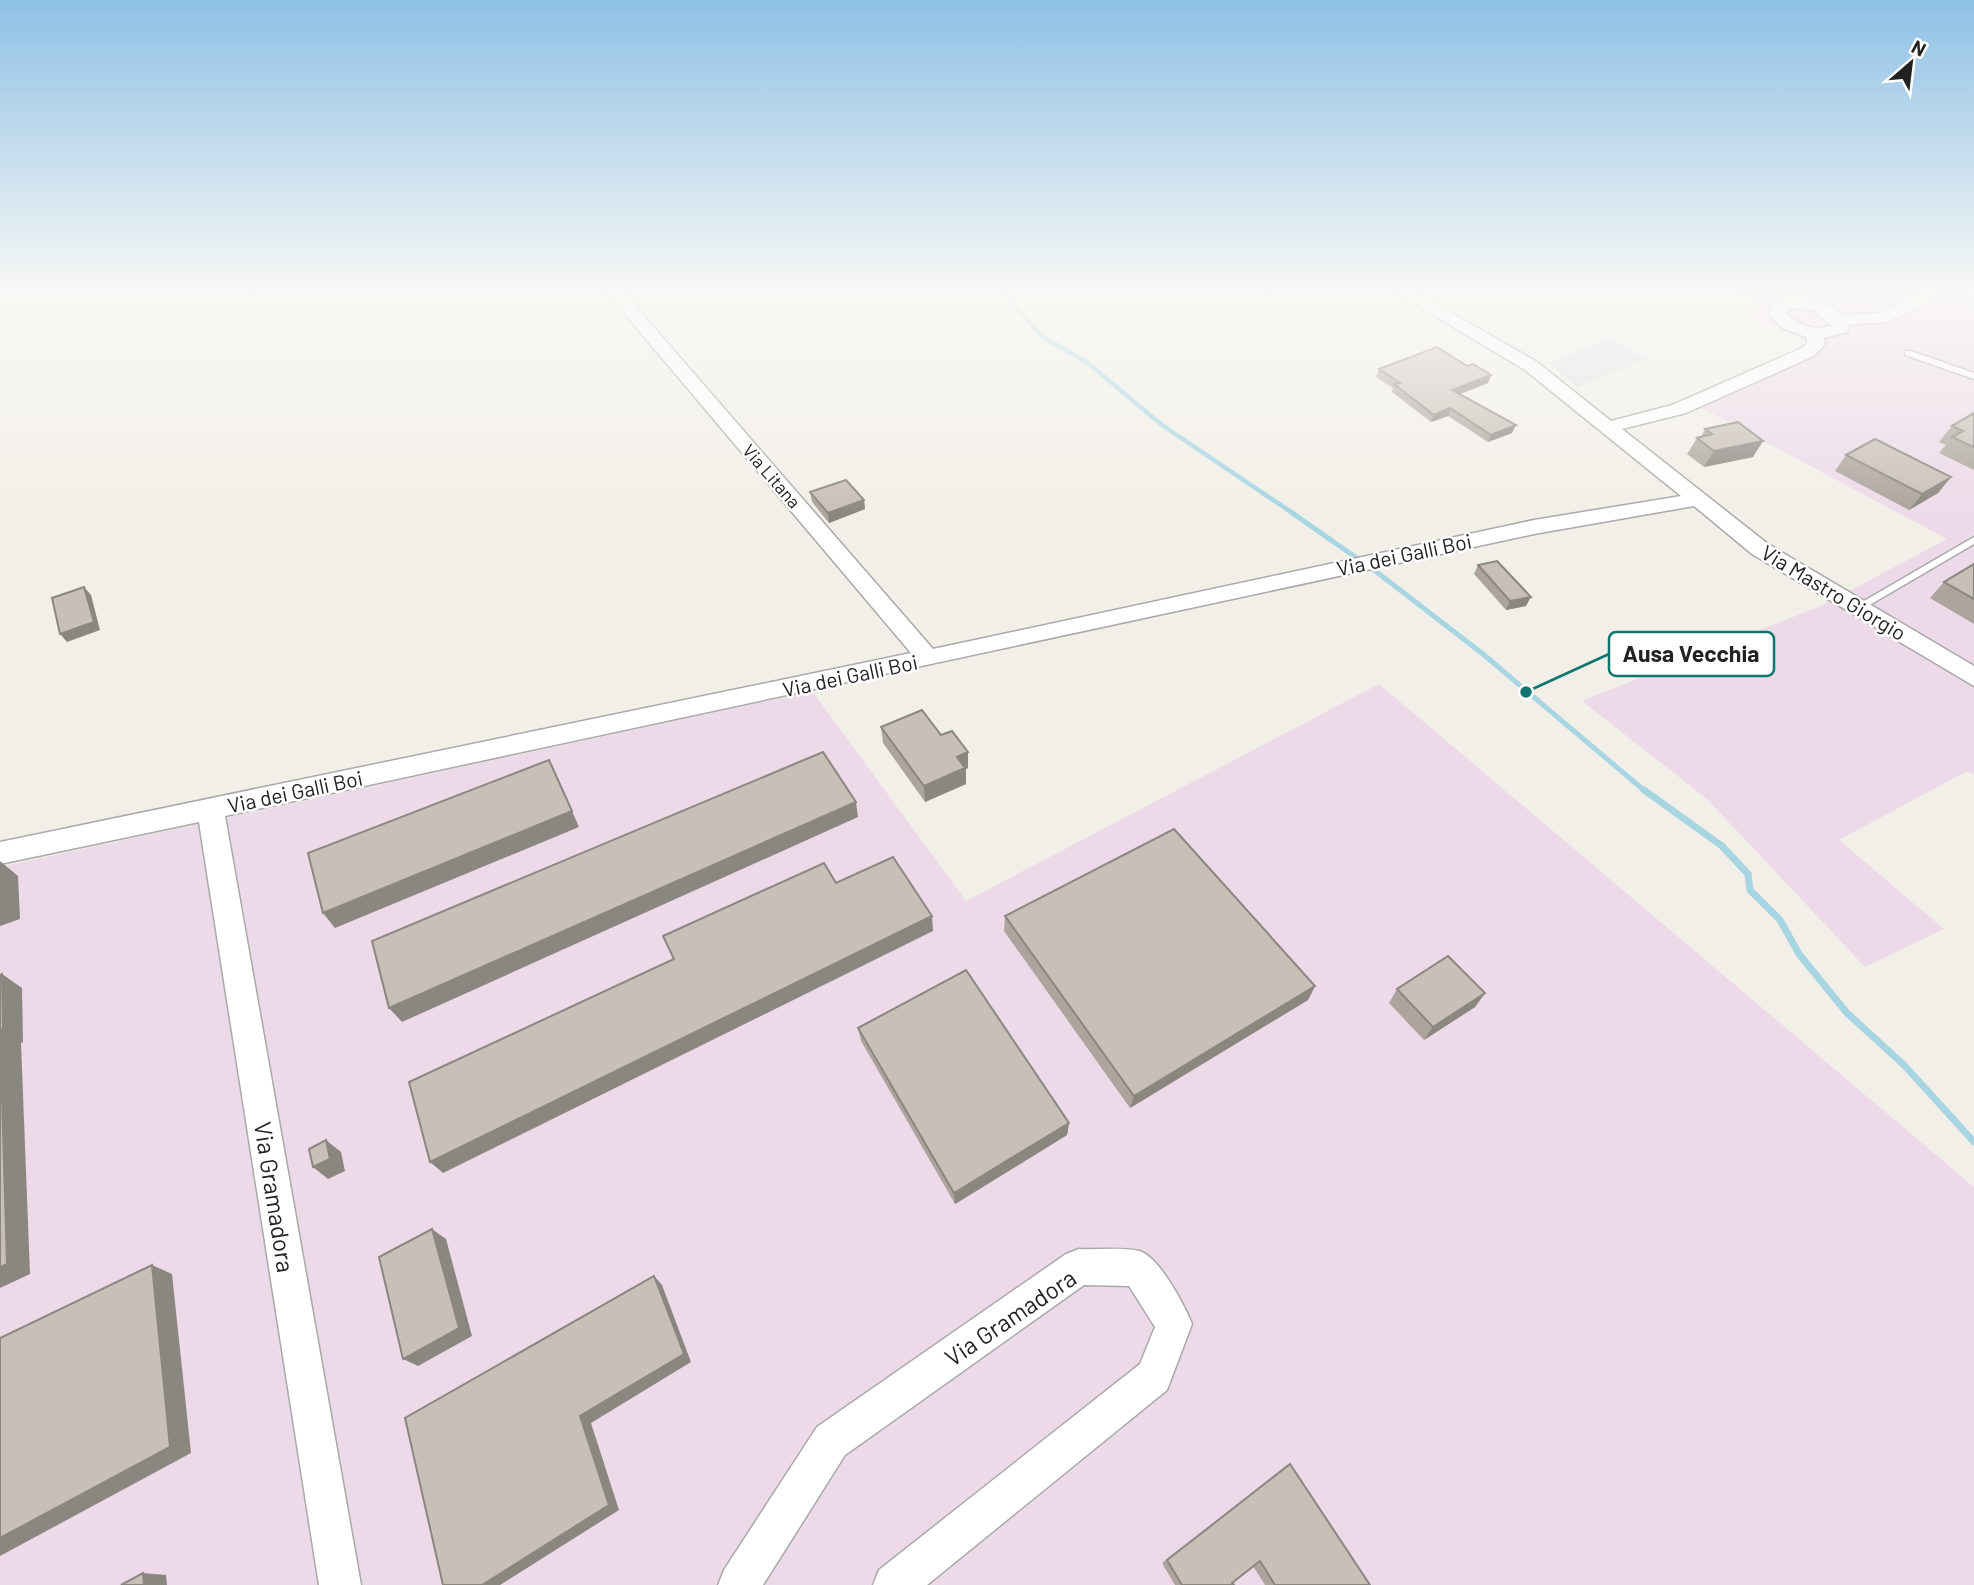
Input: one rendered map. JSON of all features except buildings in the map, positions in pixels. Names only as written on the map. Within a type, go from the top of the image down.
[{"type":"street","name":"Via Litana","points":[[678,367],[928,658]]},
{"type":"street","name":"Via Mastro Giorgio","points":[[1532,367],[1760,549],[1974,677]]},
{"type":"street","points":[[1609,427],[1679,409],[1774,367]]},
{"type":"street","name":"Via dei Galli Boi","points":[[0,853],[1574,519],[1700,499]]},
{"type":"street","name":"Via Gramadora","points":[[210,808],[340,1585]]},
{"type":"street","name":"Via Gramadora","points":[[739,1585],[831,1441],[1079,1267],[1139,1269],[1174,1324],[1154,1377],[894,1585]]},
{"type":"lane","points":[[1948,367],[1974,376]]},
{"type":"lane","points":[[1857,608],[1974,540]]},
{"type":"shaded area","points":[[1554,367],[1627,367],[1577,387]]},
{"type":"shaded area","points":[[1788,367],[1974,367],[1974,775],[1967,771],[1839,840],[1944,929],[1865,967],[1707,799],[1582,701],[1823,605],[1947,539],[1702,408]]},
{"type":"shaded area","points":[[1379,684],[1974,1187],[1974,1585],[0,1585],[0,867],[812,691],[966,901]]},
{"type":"waterway","points":[[1093,367],[1162,425],[1294,514]]},
{"type":"waterway","points":[[1291,512],[1378,573],[1483,654],[1646,792]]},
{"type":"waterway","points":[[1644,790],[1722,846],[1748,874],[1750,890],[1780,920],[1799,954],[1847,1013],[1904,1065],[1974,1142]]},
{"type":"place","name":"Ausa Vecchia","points":[[1526,692]]}]
